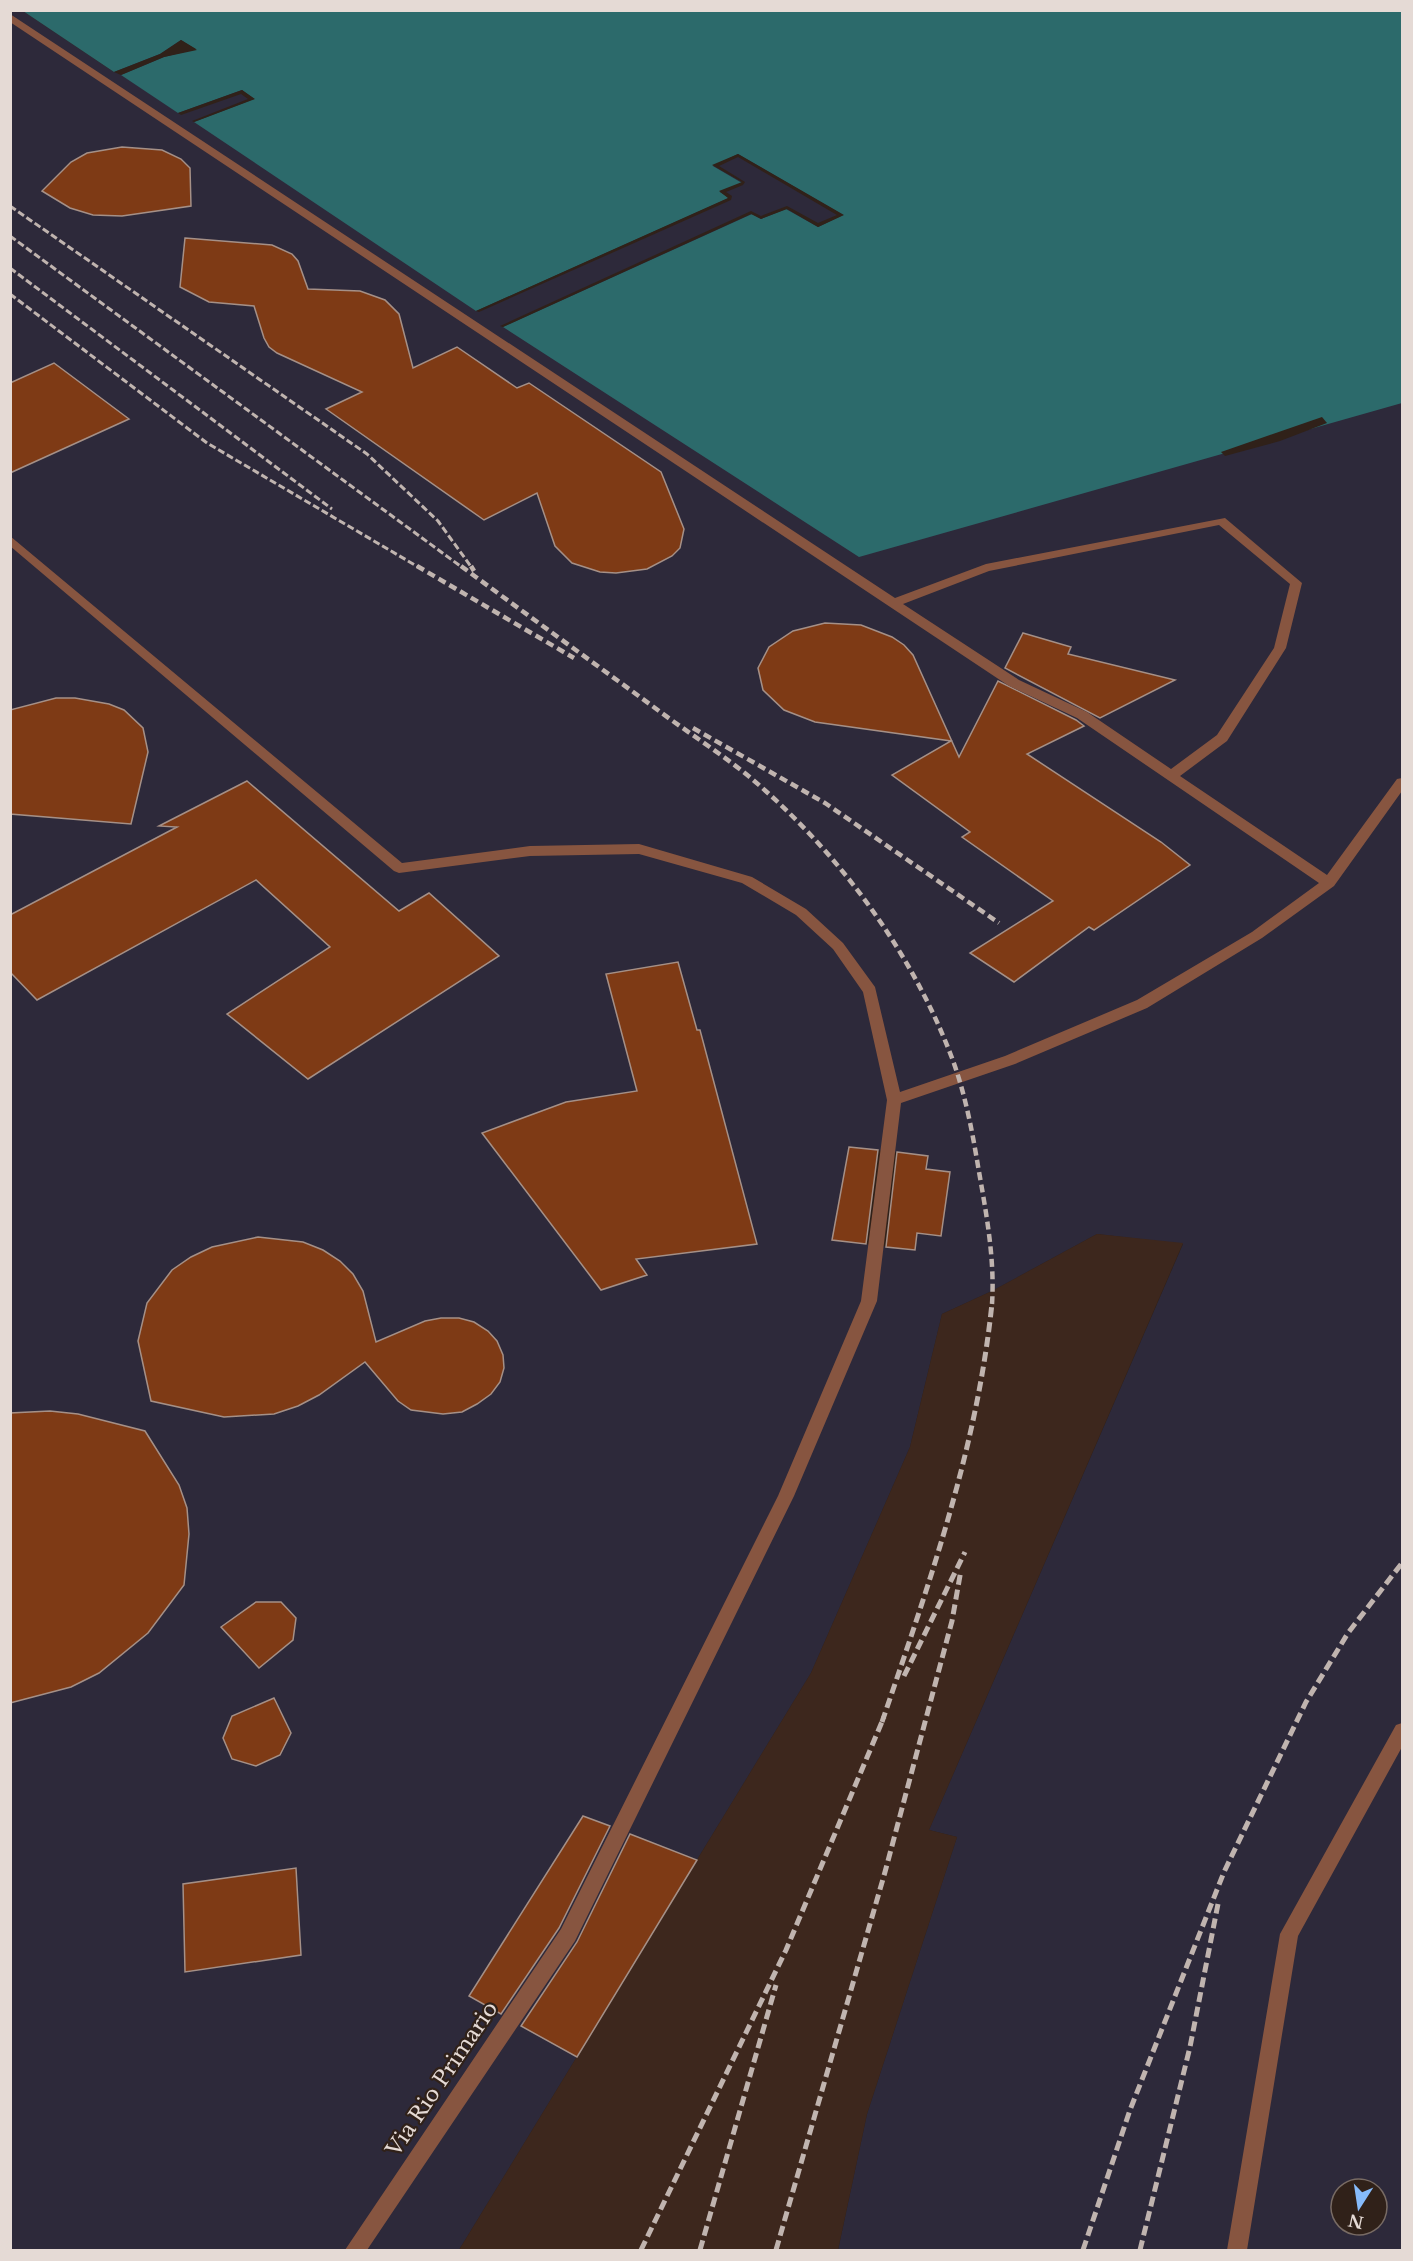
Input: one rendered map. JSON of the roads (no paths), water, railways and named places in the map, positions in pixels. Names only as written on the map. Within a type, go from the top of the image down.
[{"type":"street","points":[[10,17],[896,602],[1014,683],[1082,716],[1329,883]]},
{"type":"street","points":[[896,602],[986,568],[1221,520],[1296,583],[1280,648],[1222,738],[1171,776]]},
{"type":"street","name":"Via Rio Primario","points":[[10,539],[399,868],[530,851],[639,849],[747,880],[801,912],[838,945],[870,991],[894,1100],[869,1301],[786,1496],[568,1935],[355,2250]]},
{"type":"street","points":[[894,1100],[1010,1059],[1143,1004],[1257,935],[1329,883],[1402,782]]},
{"type":"street","points":[[1237,2250],[1289,1935],[1402,1731]]},
{"type":"water","points":[[23,11],[1402,11],[1402,403],[859,557],[503,327],[752,214],[761,219],[786,209],[818,227],[843,215],[738,154],[713,166],[742,183],[720,192],[729,198],[476,311],[194,122],[254,99],[242,90],[178,113],[121,75],[164,57],[196,49],[181,40],[160,54],[114,72]]},
{"type":"railway","points":[[10,206],[367,454],[438,521],[472,568]]},
{"type":"railway","points":[[10,236],[463,568]]},
{"type":"railway","points":[[10,268],[332,509]]},
{"type":"railway","points":[[10,294],[207,443],[420,568]]},
{"type":"railway","points":[[417,566],[574,658]]},
{"type":"railway","points":[[461,566],[752,779],[814,839],[870,906],[916,980],[957,1071],[971,1125],[987,1218],[991,1252],[992,1304]]},
{"type":"railway","points":[[471,566],[474,571]]},
{"type":"railway","points":[[693,728],[825,803],[999,923]]},
{"type":"railway","points":[[882,1721],[934,1567],[963,1463],[985,1357],[992,1303]]},
{"type":"railway","points":[[904,1676],[965,1552]]},
{"type":"railway","points":[[1083,2250],[1130,2110],[1224,1872],[1306,1702],[1348,1633],[1402,1563]]},
{"type":"railway","points":[[776,2250],[885,1872],[952,1621],[961,1570]]},
{"type":"railway","points":[[882,1721],[884,1717]]},
{"type":"railway","points":[[641,2250],[786,1950],[882,1721]]},
{"type":"railway","points":[[1140,2250],[1190,2047],[1218,1904]]},
{"type":"railway","points":[[700,2250],[776,1985]]}]
